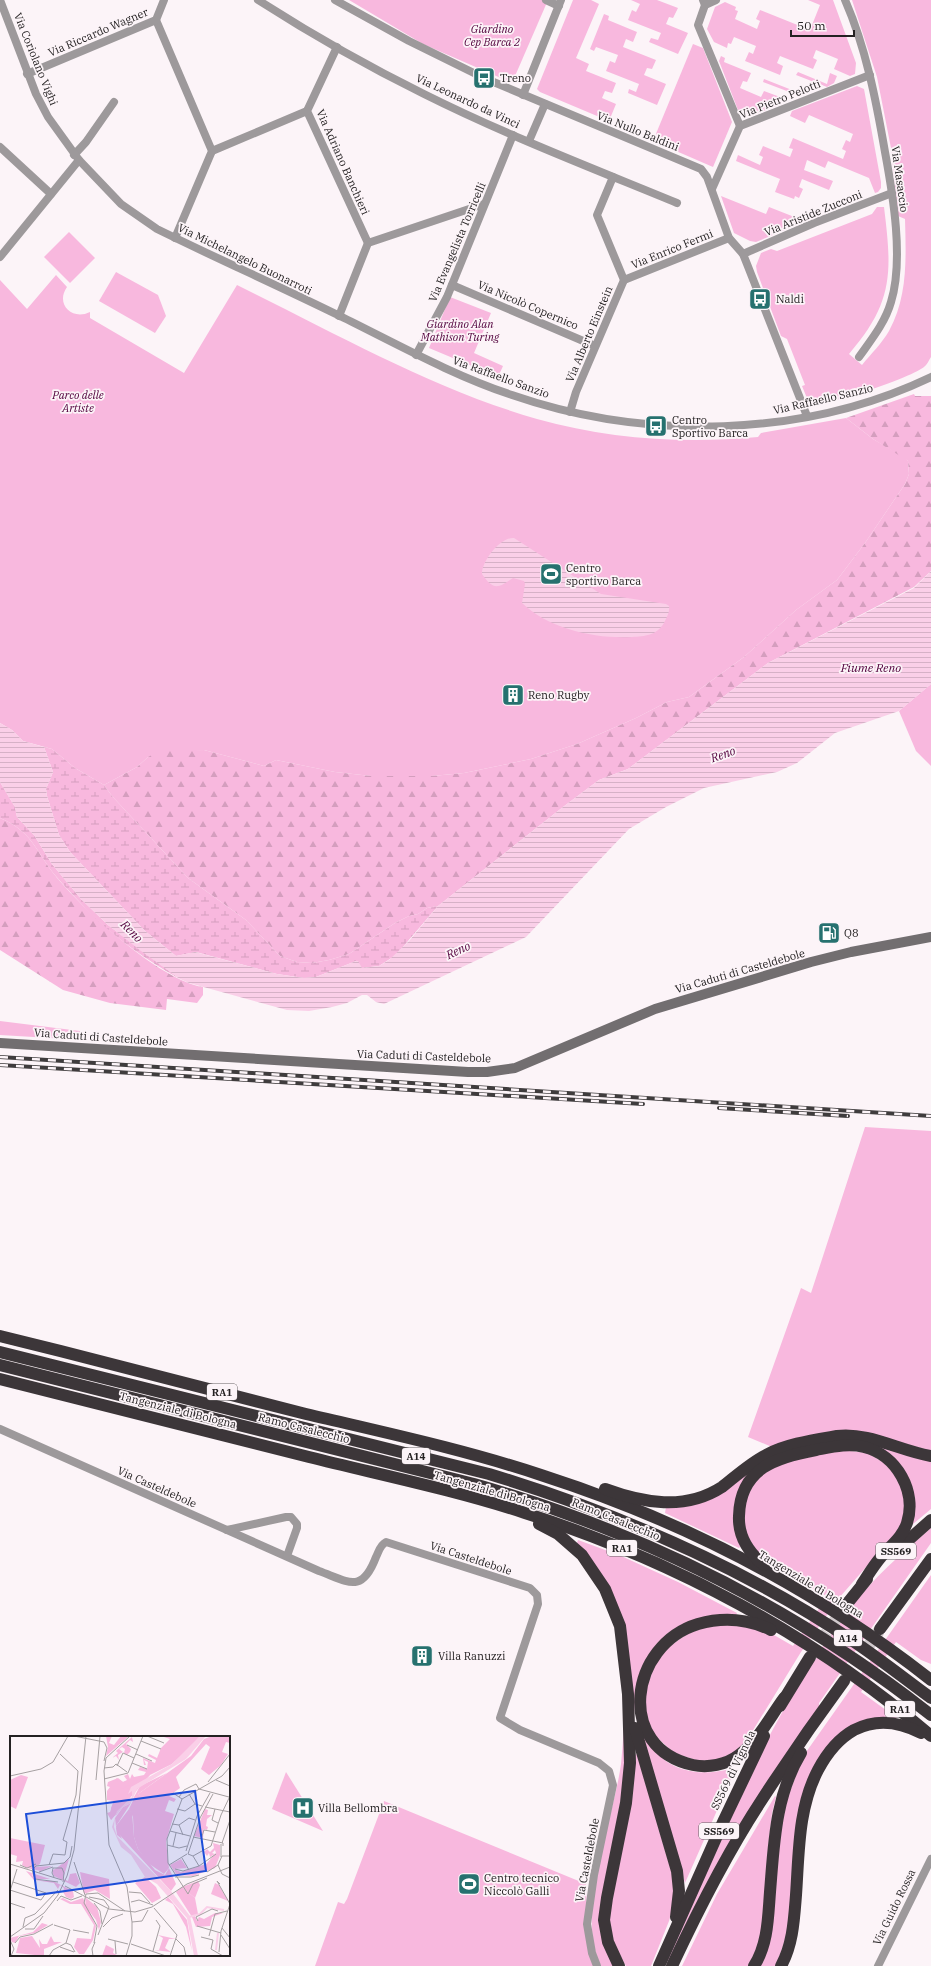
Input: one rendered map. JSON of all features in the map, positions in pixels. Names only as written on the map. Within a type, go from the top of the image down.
[{"type":"highway","name":"Tangenziale di Bologna","points":[[0,1336],[494,1460],[601,1495],[708,1542],[876,1632],[894,1650],[931,1680]]},
{"type":"highway","name":"Ramo Casalecchio","points":[[0,1352],[489,1474],[544,1490],[612,1515],[668,1539],[767,1590],[812,1616],[883,1663],[931,1698]]},
{"type":"highway","name":"Ramo Casalecchio","points":[[0,1365],[518,1496],[584,1519],[666,1552],[730,1584],[806,1626],[876,1673],[931,1715]]},
{"type":"highway","name":"Tangenziale di Bologna","points":[[0,1379],[436,1488],[522,1512],[608,1542],[705,1586],[826,1656],[868,1685],[931,1737]]},
{"type":"highway","points":[[542,1475],[582,1481],[636,1499],[667,1503],[700,1498],[720,1488],[766,1455],[780,1449],[825,1438],[846,1436],[863,1437],[931,1456]]},
{"type":"highway","points":[[797,1589],[748,1551],[740,1528],[739,1511],[742,1496],[749,1481],[755,1474],[773,1461],[809,1451],[849,1445],[872,1449],[891,1462],[904,1481],[909,1502],[909,1516],[901,1535],[880,1558],[862,1584]]},
{"type":"highway","points":[[436,1488],[495,1511],[541,1525],[558,1534],[582,1555],[605,1589],[616,1616],[623,1648],[631,1743],[629,1784],[604,1920],[608,1942],[619,1966]]},
{"type":"highway","name":"SS569","points":[[846,1605],[862,1584],[888,1558],[931,1520]]},
{"type":"highway","name":"SS569","points":[[876,1632],[931,1559]]},
{"type":"highway","points":[[917,1578],[931,1564]]},
{"type":"highway","points":[[784,1698],[746,1750],[731,1760],[706,1766],[680,1761],[658,1746],[647,1732],[643,1723],[640,1700],[642,1680],[650,1661],[663,1644],[685,1628],[709,1622],[742,1621],[761,1625],[795,1638]]},
{"type":"highway","points":[[894,1650],[931,1668]]},
{"type":"highway","name":"SS569 di Vignola","points":[[659,1966],[724,1820],[784,1698],[810,1657]]},
{"type":"highway","name":"SS569","points":[[672,1966],[706,1896],[741,1833],[766,1793],[844,1681]]},
{"type":"highway","points":[[628,1694],[638,1741],[664,1822],[679,1882],[676,1917],[659,1966]]},
{"type":"highway","points":[[754,1966],[760,1956],[766,1937],[774,1837],[780,1805],[789,1777],[822,1711]]},
{"type":"highway","points":[[781,1966],[789,1949],[793,1932],[799,1843],[804,1811],[812,1784],[824,1759],[847,1734],[876,1722],[902,1724],[931,1737]]},
{"type":"main road","name":"Via Caduti di Casteldebole","points":[[0,1043],[468,1072],[492,1071],[515,1068],[613,1025],[668,1005],[851,952],[931,938]]},
{"type":"street","name":"Via Coriolano Vighi","points":[[0,0],[28,74],[48,117],[76,158]]},
{"type":"street","name":"Via Riccardo Wagner","points":[[28,74],[156,20],[164,0]]},
{"type":"street","name":"Via Leonardo da Vinci","points":[[258,0],[337,47],[424,94],[513,135],[677,203]]},
{"type":"street","name":"Via Nullo Baldini","points":[[335,0],[409,41],[484,78],[701,169],[712,189],[729,238]]},
{"type":"street","points":[[523,95],[560,3],[546,0]]},
{"type":"street","points":[[716,0],[704,2],[698,25],[740,126]]},
{"type":"street","name":"Via Masaccio","points":[[845,0],[870,75],[892,193],[895,228],[896,266],[891,302],[874,336],[859,357]]},
{"type":"street","points":[[156,20],[212,151]]},
{"type":"street","name":"Via Adriano Banchieri","points":[[337,47],[307,111],[368,243]]},
{"type":"street","name":"Via Pietro Pelotti","points":[[712,189],[740,126],[870,75]]},
{"type":"street","points":[[0,256],[51,194],[114,102]]},
{"type":"street","points":[[529,141],[545,104]]},
{"type":"street","points":[[176,238],[212,151],[307,111]]},
{"type":"street","name":"Via Evangelista Torricelli","points":[[416,355],[452,284],[513,135]]},
{"type":"street","points":[[0,147],[51,194]]},
{"type":"street","name":"Via Michelangelo Buonarroti","points":[[76,158],[121,204],[157,229],[339,316],[416,355]]},
{"type":"street","name":"Via Alberto Einstein","points":[[570,412],[576,392],[624,280],[597,215],[613,177]]},
{"type":"street","name":"Via Aristide Zucconi","points":[[743,254],[814,223],[892,193]]},
{"type":"street","points":[[339,316],[368,243],[484,204]]},
{"type":"street","points":[[729,238],[743,254],[807,416]]},
{"type":"street","name":"Via Enrico Fermi","points":[[624,280],[729,238]]},
{"type":"street","name":"Via Nicolò Copernico","points":[[452,284],[595,346]]},
{"type":"street","name":"Via Raffaello Sanzio","points":[[416,355],[457,374],[511,395],[570,412],[640,424],[692,427],[747,425],[807,416],[842,408],[891,393],[931,376]]},
{"type":"street","name":"Via Casteldebole","points":[[0,1429],[227,1530],[352,1583],[364,1579],[372,1568],[382,1544],[386,1542],[530,1588],[537,1595],[538,1604],[500,1718],[520,1730],[599,1763],[609,1771],[613,1785],[594,1875],[587,1924],[592,1953],[597,1966]]},
{"type":"street","points":[[227,1530],[291,1517],[297,1524],[297,1528],[287,1556]]},
{"type":"street","name":"Via Guido Rossa","points":[[878,1966],[931,1859]]},
{"type":"green space","name":"Giardino Cep Barca 2","points":[[349,0],[548,0],[512,83],[423,44]]},
{"type":"green space","points":[[573,0],[591,0],[599,4],[576,58],[589,64],[586,71],[616,83],[612,93],[605,91],[602,98],[616,104],[609,121],[540,92],[537,89]]},
{"type":"green space","points":[[631,0],[657,0],[678,8],[673,18],[669,17],[666,24],[688,33],[678,54],[649,42],[651,38],[658,40],[661,33],[628,20],[632,10],[636,12],[640,4]]},
{"type":"green space","points":[[808,0],[833,0],[856,63],[855,74],[850,76],[834,69],[838,59],[816,50],[813,58],[817,60],[813,69],[780,56],[777,63],[783,66],[780,75],[745,61],[749,52],[753,54],[756,46],[734,37],[731,44],[728,43],[727,48],[714,42],[707,29],[715,7],[725,2],[736,7],[735,10],[738,11],[735,19],[757,29],[760,21],[756,19],[760,10],[810,30],[820,5]]},
{"type":"green space","points":[[852,0],[931,0],[931,357],[924,367],[916,372],[885,385],[848,397],[818,403],[809,403],[802,386],[805,385],[787,339],[781,336],[757,272],[756,266],[761,253],[771,249],[777,251],[872,214],[877,207],[884,207],[887,230],[888,268],[882,302],[875,318],[849,354],[862,365],[889,331],[900,304],[903,290],[906,248],[905,219],[898,216],[891,148],[877,77]]},
{"type":"green space","points":[[604,14],[609,16],[608,20],[637,32],[633,42],[626,39],[623,47],[656,60],[652,69],[647,68],[644,75],[666,84],[657,105],[628,93],[629,89],[636,92],[639,84],[606,71],[610,61],[615,63],[618,55],[596,47],[594,51],[590,49]]},
{"type":"green space","points":[[693,44],[703,48],[732,122],[713,167],[653,141]]},
{"type":"green space","points":[[721,56],[725,58],[724,62],[751,73],[747,82],[743,81],[740,88],[761,97],[764,91],[780,97],[776,106],[751,116],[738,110],[719,61]]},
{"type":"green space","points":[[798,72],[827,84],[830,73],[837,76],[834,83],[827,87],[796,75]]},
{"type":"green space","points":[[764,79],[797,92],[800,86],[806,88],[804,94],[800,96],[763,82]]},
{"type":"green space","points":[[857,86],[864,89],[881,182],[881,188],[878,192],[875,193],[869,178],[828,161],[825,168],[807,160],[804,170],[833,181],[829,190],[802,179],[799,187],[803,189],[799,198],[795,196],[794,199],[775,192],[780,179],[736,161],[738,155],[760,165],[763,157],[759,155],[763,146],[790,157],[793,149],[789,148],[793,138],[843,159],[846,151],[842,149],[846,140],[850,142],[853,134],[809,115],[805,123],[790,116],[792,111]]},
{"type":"green space","points":[[721,196],[766,214],[769,207],[797,218],[794,226],[756,242],[750,241],[734,233]]},
{"type":"green space","points":[[69,232],[95,258],[70,283],[44,257]]},
{"type":"green space","points":[[116,272],[158,295],[166,316],[155,333],[99,301]]},
{"type":"green space","name":"Parco delle Artiste","points":[[56,275],[67,287],[63,299],[64,305],[72,313],[83,314],[90,312],[90,318],[184,373],[237,285],[422,376],[498,407],[537,419],[564,426],[619,435],[674,440],[702,440],[758,437],[761,433],[846,418],[873,439],[905,458],[908,461],[909,474],[905,484],[865,543],[837,580],[796,610],[744,657],[689,697],[667,702],[636,718],[577,744],[531,759],[464,773],[432,776],[371,776],[335,772],[276,760],[264,766],[204,750],[148,757],[137,767],[104,785],[75,768],[52,749],[23,741],[12,730],[0,723],[0,280],[27,309]]},
{"type":"green space","name":"Giardino Alan Mathison Turing","points":[[450,297],[491,313],[474,353],[503,366],[498,377],[429,348]]},
{"type":"green space","points":[[914,394],[915,396],[931,396],[931,571],[914,587],[768,663],[628,769],[599,780],[438,906],[427,908],[418,914],[409,916],[395,923],[349,954],[312,963],[297,962],[280,956],[246,920],[188,878],[112,796],[104,785],[137,767],[148,757],[159,751],[204,750],[264,766],[276,760],[335,772],[371,776],[432,776],[464,773],[531,759],[577,744],[636,718],[667,702],[689,697],[744,657],[796,610],[837,580],[865,543],[905,484],[909,474],[908,461],[873,439],[846,418]]},
{"type":"green space","points":[[931,684],[931,766],[916,751],[899,711]]},
{"type":"green space","points":[[44,747],[52,749],[75,768],[104,785],[112,796],[188,878],[246,920],[280,956],[297,962],[312,963],[349,954],[395,923],[409,916],[418,914],[427,908],[438,906],[396,955],[379,966],[362,968],[356,961],[316,977],[304,978],[277,974],[196,952],[176,956],[145,931],[70,852],[59,835],[47,796],[46,789],[53,772]]},
{"type":"green space","points":[[0,782],[15,807],[17,817],[34,835],[52,864],[81,899],[108,925],[180,979],[131,948],[108,930],[66,888],[26,835],[10,823],[0,818]]},
{"type":"green space","points":[[0,818],[10,823],[26,835],[54,874],[67,889],[122,941],[165,971],[185,982],[203,987],[203,995],[197,1003],[167,999],[166,1010],[110,1003],[63,990],[0,950]]},
{"type":"green space","points":[[0,1021],[80,1031],[83,1034],[84,1040],[0,1035]]},
{"type":"green space","points":[[865,1127],[931,1131],[931,1451],[860,1431],[772,1447],[748,1437],[801,1288],[811,1293]]},
{"type":"green space","points":[[870,1443],[931,1461],[931,1509],[913,1524],[914,1498]]},
{"type":"green space","points":[[842,1450],[867,1453],[883,1462],[896,1475],[903,1491],[905,1509],[901,1527],[839,1598],[801,1652],[744,1745],[735,1752],[717,1760],[699,1761],[674,1753],[651,1732],[643,1698],[658,1655],[695,1628],[730,1623],[767,1631],[793,1646],[827,1597],[761,1560],[744,1530],[744,1501],[759,1475],[783,1462]]},
{"type":"green space","points":[[748,1473],[741,1546],[739,1548],[665,1513],[666,1507]]},
{"type":"green space","points":[[931,1528],[931,1543],[819,1703],[819,1707],[665,1966],[725,1827],[769,1736],[794,1692],[820,1650],[868,1587],[888,1566]]},
{"type":"green space","points":[[578,1540],[619,1555],[678,1582],[737,1613],[736,1615],[696,1620],[681,1625],[668,1633],[649,1655],[643,1669],[638,1683],[635,1713],[626,1641],[577,1543]]},
{"type":"green space","points":[[931,1575],[931,1664],[921,1660],[896,1642],[861,1692],[897,1718],[872,1719],[810,1774],[787,1934],[776,1966],[759,1966],[784,1806],[804,1755]]},
{"type":"green space","points":[[625,1704],[624,1783],[603,1897],[614,1966],[601,1966],[594,1944],[592,1919],[593,1893],[621,1764]]},
{"type":"green space","points":[[637,1722],[644,1737],[653,1749],[662,1758],[673,1765],[686,1770],[699,1772],[714,1772],[730,1769],[734,1772],[685,1883]]},
{"type":"green space","points":[[637,1754],[675,1884],[673,1907],[669,1921],[651,1966],[626,1966],[614,1946],[609,1916],[634,1756]]},
{"type":"green space","points":[[286,1772],[323,1831],[272,1809]]},
{"type":"green space","points":[[775,1796],[769,1840],[761,1941],[748,1966],[682,1966],[717,1894]]},
{"type":"green space","name":"Centro tecnico Niccolò Galli","points":[[384,1801],[586,1884],[588,1951],[594,1966],[315,1966],[338,1902],[344,1904],[347,1899]]},
{"type":"water","points":[[514,538],[601,594],[666,604],[669,606],[669,610],[664,623],[657,631],[646,636],[618,637],[588,634],[559,626],[545,620],[522,603],[525,584],[524,581],[513,578],[504,584],[493,586],[482,574],[485,563],[493,551],[503,541]]},
{"type":"water","name":"Fiume Reno","points":[[931,571],[931,684],[899,711],[835,733],[797,763],[777,772],[704,788],[666,807],[629,829],[526,937],[384,1004],[376,1002],[367,995],[362,995],[347,1003],[332,1007],[309,1011],[287,1010],[189,983],[180,979],[108,925],[81,899],[52,864],[34,835],[17,817],[15,807],[0,782],[0,723],[12,730],[23,741],[44,747],[53,772],[46,789],[47,796],[59,835],[70,852],[145,931],[176,956],[195,952],[277,974],[304,978],[316,977],[356,961],[358,961],[362,968],[379,966],[389,960],[409,941],[438,906],[599,780],[628,769],[768,663],[914,588]]},
{"type":"tunnel","points":[[810,1657],[845,1606]]},
{"type":"tunnel","points":[[844,1681],[879,1631]]},
{"type":"railway","points":[[0,1057],[931,1116]]},
{"type":"railway","points":[[0,1065],[643,1104]]},
{"type":"railway","points":[[719,1108],[848,1116]]},
{"type":"place","name":"Treno","points":[[484,78]]},
{"type":"place","name":"Naldi","points":[[760,299]]},
{"type":"place","name":"Centro Sportivo Barca","points":[[656,426]]},
{"type":"place","name":"Centro sportivo Barca","points":[[551,574]]},
{"type":"place","name":"Reno Rugby","points":[[513,695]]},
{"type":"place","name":"Q8","points":[[829,933]]},
{"type":"place","name":"Villa Ranuzzi","points":[[422,1656]]},
{"type":"place","name":"Villa Bellombra","points":[[303,1808]]},
{"type":"place","name":"Centro tecnico Niccolò Galli","points":[[469,1884]]},
{"type":"water label","name":"Reno","points":[[723,754]]},
{"type":"water label","name":"Reno","points":[[132,931]]},
{"type":"water label","name":"Reno","points":[[458,950]]}]
